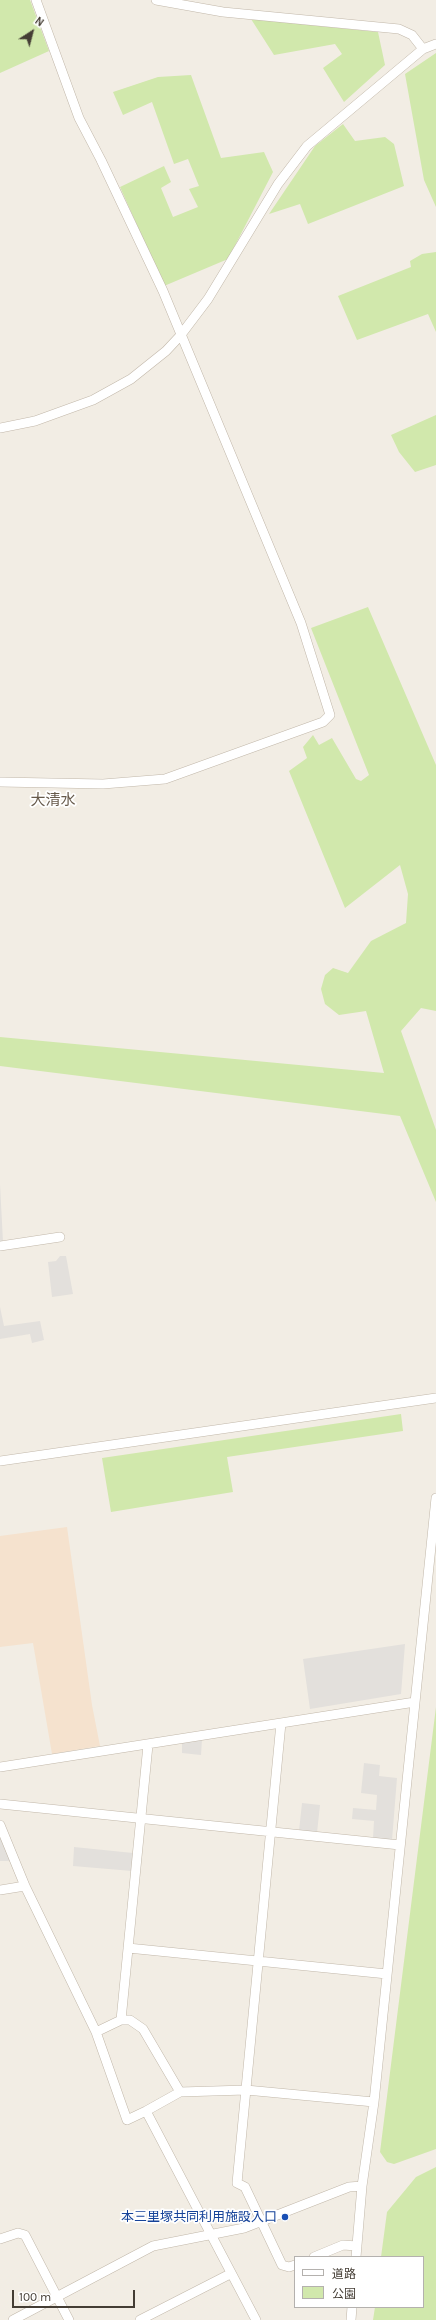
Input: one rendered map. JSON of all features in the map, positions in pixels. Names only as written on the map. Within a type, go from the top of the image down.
[{"type":"street","points":[[0,782],[103,784],[165,779],[323,722],[330,715],[301,623],[160,285],[79,118],[36,0]]},
{"type":"street","points":[[156,0],[223,12],[399,29],[412,35],[423,49]]},
{"type":"street","points":[[0,428],[35,421],[93,400],[131,379],[166,351],[180,336],[208,299],[260,211],[307,146],[341,116],[410,62],[423,49],[436,44]]},
{"type":"street","points":[[0,1246],[60,1237]]},
{"type":"street","points":[[0,1461],[436,1398]]},
{"type":"street","points":[[356,2256],[362,2186],[374,2102],[436,1498]]},
{"type":"street","points":[[0,1767],[416,1702]]},
{"type":"street","points":[[281,1724],[237,2183],[245,2187],[282,2265],[289,2267],[294,2265]]},
{"type":"street","points":[[121,2020],[148,1745]]},
{"type":"street","points":[[0,1804],[400,1845]]},
{"type":"street","points":[[0,1825],[25,1886],[96,2032],[127,2120],[180,2092],[246,2090],[374,2102]]},
{"type":"street","points":[[0,1890],[25,1886]]},
{"type":"street","points":[[128,1948],[386,1974]]},
{"type":"street","points":[[96,2032],[121,2020],[130,2020],[143,2029],[180,2092]]},
{"type":"street","points":[[146,2111],[211,2234],[230,2274],[256,2320]]},
{"type":"street","points":[[13,2320],[154,2246],[238,2229],[262,2222],[349,2187],[362,2186]]},
{"type":"street","points":[[0,2239],[18,2233],[25,2235],[69,2320]]},
{"type":"street","points":[[317,2256],[343,2246],[357,2246]]},
{"type":"street","points":[[140,2320],[230,2274]]},
{"type":"street","points":[[351,2320],[352,2308]]},
{"type":"shaded area","points":[[0,1184],[3,1242],[0,1242]]},
{"type":"shaded area","points":[[60,1256],[66,1256],[73,1294],[52,1297],[48,1262],[56,1261]]},
{"type":"shaded area","points":[[0,1307],[4,1326],[40,1321],[44,1340],[32,1343],[30,1334],[0,1339]]},
{"type":"shaded area","points":[[67,1527],[92,1705],[100,1746],[52,1754],[33,1643],[0,1647],[0,1536]]},
{"type":"shaded area","points":[[405,1644],[401,1694],[310,1709],[303,1659]]},
{"type":"shaded area","points":[[202,1739],[201,1755],[182,1753],[182,1742]]},
{"type":"shaded area","points":[[364,1763],[380,1765],[379,1776],[397,1778],[392,1840],[373,1838],[374,1821],[352,1819],[353,1808],[376,1810],[377,1795],[361,1793]]},
{"type":"shaded area","points":[[302,1803],[320,1805],[317,1833],[299,1831]]},
{"type":"shaded area","points":[[0,1837],[10,1858],[11,1861],[0,1861]]},
{"type":"shaded area","points":[[74,1847],[133,1853],[132,1871],[73,1866]]},
{"type":"green space","points":[[0,0],[30,0],[49,51],[0,73]]},
{"type":"green space","points":[[251,19],[378,32],[385,65],[344,102],[323,68],[342,54],[335,44],[274,55]]},
{"type":"green space","points":[[436,53],[436,207],[424,180],[405,74]]},
{"type":"green space","points":[[191,75],[221,158],[264,152],[273,172],[228,259],[164,286],[120,187],[164,166],[171,182],[161,188],[173,217],[198,207],[189,189],[199,186],[188,159],[174,164],[152,102],[123,115],[113,92],[158,77]]},
{"type":"green space","points":[[343,124],[355,141],[385,137],[394,144],[404,186],[308,224],[300,204],[269,214],[315,146]]},
{"type":"green space","points":[[436,252],[436,332],[428,314],[357,340],[338,296],[411,267],[410,261],[422,254]]},
{"type":"green space","points":[[436,415],[436,465],[415,472],[399,452],[391,435]]},
{"type":"green space","points":[[368,607],[436,765],[436,1011],[421,1008],[401,1031],[436,1130],[436,1202],[400,1116],[0,1066],[0,1037],[384,1073],[366,1011],[339,1015],[325,1004],[321,989],[325,975],[333,968],[348,973],[371,941],[406,923],[408,894],[400,865],[345,908],[289,771],[307,758],[303,747],[313,735],[319,745],[332,738],[356,779],[361,781],[369,775],[311,628]]},
{"type":"green space","points":[[401,1414],[403,1431],[227,1457],[233,1492],[111,1512],[102,1458]]},
{"type":"green space","points":[[436,1707],[436,2149],[394,2164],[387,2162],[380,2152]]},
{"type":"green space","points":[[436,2167],[436,2320],[373,2320],[375,2308],[424,2308],[424,2256],[381,2256],[387,2212],[416,2177]]},
{"type":"place","name":"本三里塚共同利用施設入口","points":[[285,2217]]},
{"type":"district","name":"大清水","points":[[53,801]]}]
